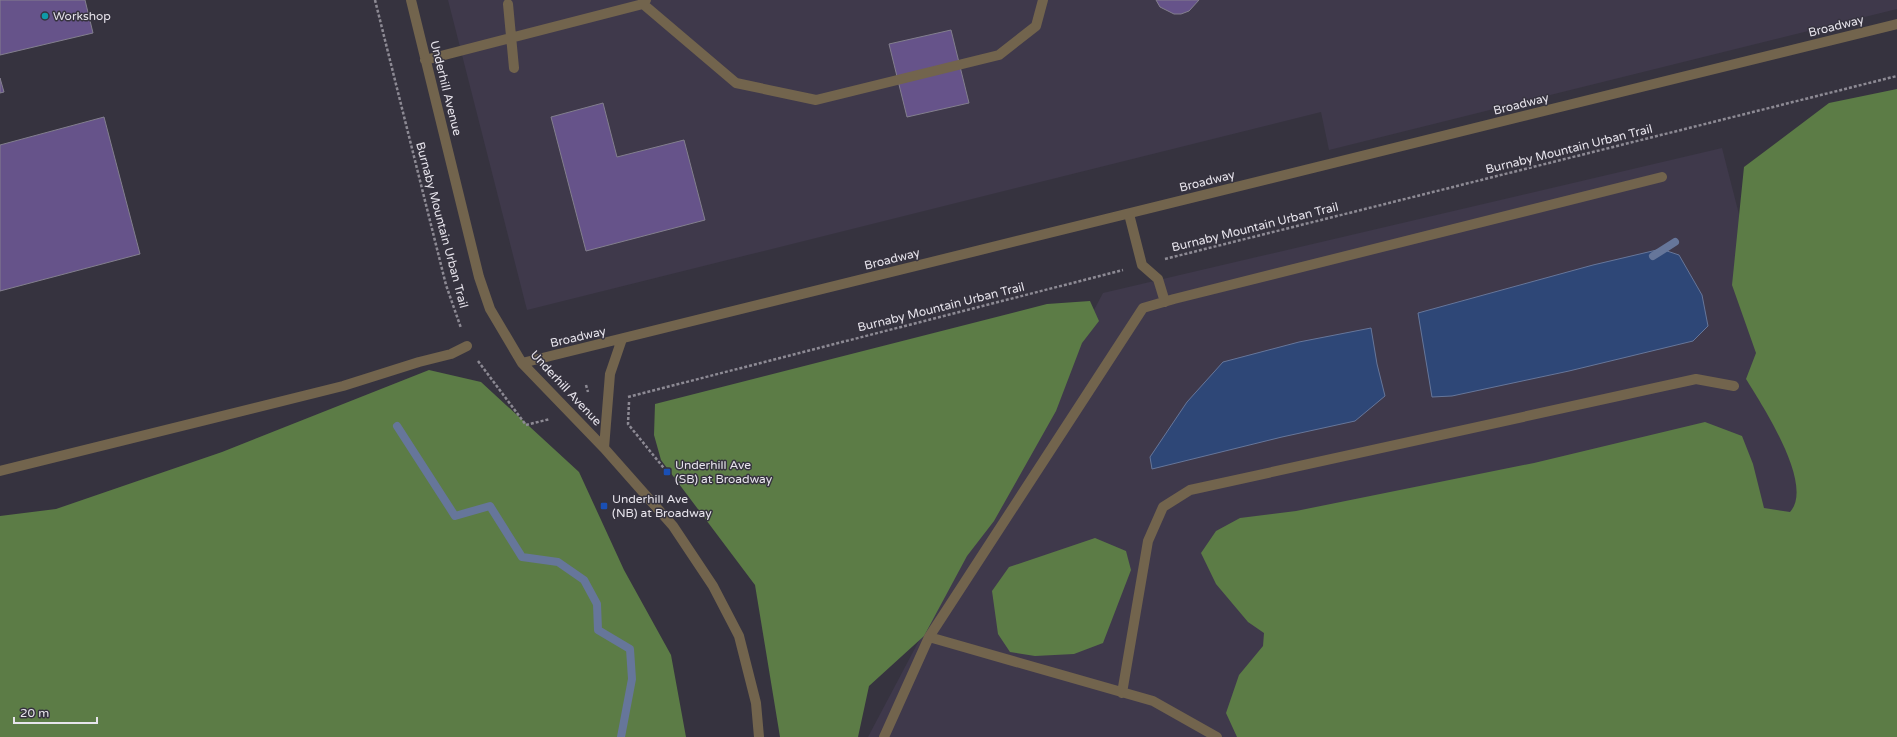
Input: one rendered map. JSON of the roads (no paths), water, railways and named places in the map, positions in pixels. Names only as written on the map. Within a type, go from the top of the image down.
[{"type":"street","name":"Underhill Avenue","points":[[411,0],[479,276],[490,309],[522,363],[604,448],[673,526],[713,586],[739,636],[756,703],[759,737]]},
{"type":"street","points":[[425,60],[644,2],[736,84],[816,100],[999,55],[1036,26],[1043,0]]},
{"type":"street","points":[[508,4],[514,68]]},
{"type":"street","name":"Broadway","points":[[522,363],[1897,24]]},
{"type":"street","points":[[884,737],[929,636],[1144,308],[1662,177]]},
{"type":"street","points":[[1128,214],[1142,265],[1158,279],[1165,302]]},
{"type":"street","points":[[604,448],[610,374],[622,339]]},
{"type":"street","points":[[0,471],[344,386],[419,362],[451,354],[467,346]]},
{"type":"street","points":[[1122,693],[1148,541],[1163,507],[1190,490],[1696,379],[1734,386]]},
{"type":"street","points":[[929,636],[1153,701],[1217,737]]},
{"type":"water","points":[[1661,249],[1679,255],[1702,295],[1708,326],[1693,341],[1569,371],[1452,396],[1432,397],[1418,313],[1593,265]]},
{"type":"water","points":[[1371,328],[1377,364],[1385,396],[1355,421],[1282,437],[1152,469],[1150,457],[1187,402],[1223,362],[1299,342]]},
{"type":"waterway","points":[[1653,256],[1675,242]]},
{"type":"waterway","points":[[397,426],[455,516],[490,506],[522,557],[558,562],[584,580],[597,604],[598,630],[630,649],[632,679],[621,737]]},
{"type":"place","name":"Workshop","points":[[45,16]]},
{"type":"place","name":"Underhill Ave (SB) at Broadway","points":[[667,472]]},
{"type":"place","name":"Underhill Ave (NB) at Broadway","points":[[604,506]]}]
